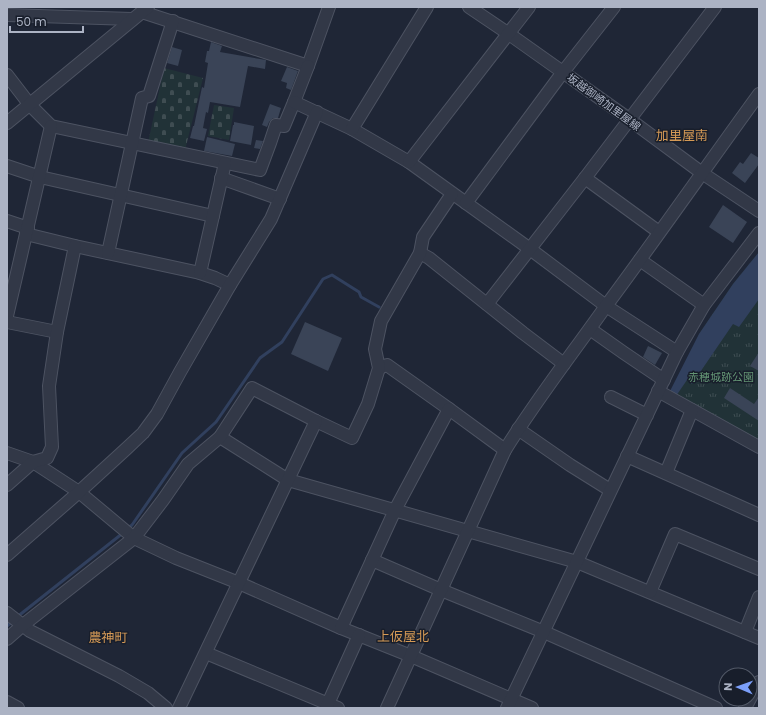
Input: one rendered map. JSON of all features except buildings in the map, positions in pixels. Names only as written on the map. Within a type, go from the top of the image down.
[{"type":"street","points":[[7,76],[30,105],[51,126],[260,170],[276,125],[284,126],[308,66],[329,7]]},
{"type":"street","points":[[352,129],[427,7]]},
{"type":"street","name":"坂越御崎加里屋線","points":[[469,7],[629,119],[702,173],[759,211]]},
{"type":"street","points":[[409,162],[529,7]]},
{"type":"street","points":[[466,203],[563,72],[614,7]]},
{"type":"street","points":[[487,304],[715,7]]},
{"type":"street","points":[[7,123],[145,9],[173,21],[308,66]]},
{"type":"street","points":[[7,15],[55,11],[132,19]]},
{"type":"street","points":[[108,253],[142,98],[149,96],[173,21]]},
{"type":"street","points":[[387,708],[505,450],[564,364],[759,94]]},
{"type":"street","points":[[294,102],[352,129],[409,162],[606,306],[677,352]]},
{"type":"street","points":[[7,555],[79,492],[143,432],[158,414],[180,372],[230,285],[271,219],[317,112]]},
{"type":"street","points":[[7,316],[51,126]]},
{"type":"street","points":[[200,273],[225,163]]},
{"type":"street","points":[[7,166],[40,177],[213,216]]},
{"type":"street","points":[[221,178],[280,199]]},
{"type":"street","points":[[585,178],[659,232]]},
{"type":"street","points":[[7,639],[134,538],[188,464],[220,437],[252,388],[352,438],[368,404],[379,368],[376,349],[381,321],[420,253],[423,236],[452,194]]},
{"type":"street","points":[[7,221],[27,231],[75,246],[200,273],[230,285]]},
{"type":"street","points":[[509,704],[677,352],[704,305],[759,233]]},
{"type":"street","points":[[7,485],[33,462],[47,458],[52,446],[49,386],[57,332],[75,246]]},
{"type":"street","points":[[420,253],[429,258],[564,364]]},
{"type":"street","points":[[640,260],[704,305]]},
{"type":"street","points":[[7,322],[57,332]]},
{"type":"street","points":[[590,328],[664,380]]},
{"type":"street","points":[[379,368],[387,365],[505,450]]},
{"type":"street","points":[[658,391],[759,447]]},
{"type":"street","points":[[611,397],[647,415]]},
{"type":"street","points":[[341,628],[395,510],[449,409]]},
{"type":"street","points":[[666,473],[692,410]]},
{"type":"street","points":[[179,708],[316,421]]},
{"type":"street","points":[[518,429],[570,465],[610,490]]},
{"type":"street","points":[[220,437],[288,480],[577,562],[759,638]]},
{"type":"street","points":[[7,453],[33,462],[79,492],[134,538],[176,558],[411,656],[509,704],[532,708]]},
{"type":"street","points":[[627,456],[759,515]]},
{"type":"street","points":[[650,592],[675,534],[759,568]]},
{"type":"street","points":[[372,560],[544,632],[716,708]]},
{"type":"street","points":[[745,632],[759,597]]},
{"type":"street","points":[[7,613],[30,631],[119,676],[148,693],[166,708]]},
{"type":"street","points":[[206,653],[331,707],[359,635]]},
{"type":"street","points":[[745,708],[759,682]]},
{"type":"street","points":[[7,702],[18,708]]},
{"type":"green space","points":[[164,68],[203,78],[185,150],[148,143]]},
{"type":"green space","points":[[214,105],[234,108],[229,140],[208,136]]},
{"type":"green space","name":"赤穂城跡公園","points":[[759,252],[759,442],[676,396],[699,334],[733,284]]},
{"type":"water","points":[[759,252],[759,299],[739,327],[733,324],[692,384],[687,380],[676,396],[669,393],[699,334],[733,284]]},
{"type":"waterway","points":[[128,528],[132,525],[182,453],[216,422],[260,358],[282,342],[323,279],[332,275],[359,292],[361,297],[379,307]]},
{"type":"waterway","points":[[17,617],[123,533]]},
{"type":"waterway","points":[[7,626],[13,621]]},
{"type":"district","name":"加里屋南","points":[[682,135]]},
{"type":"district","name":"上仮屋北","points":[[403,636]]},
{"type":"district","name":"農神町","points":[[108,637]]}]
